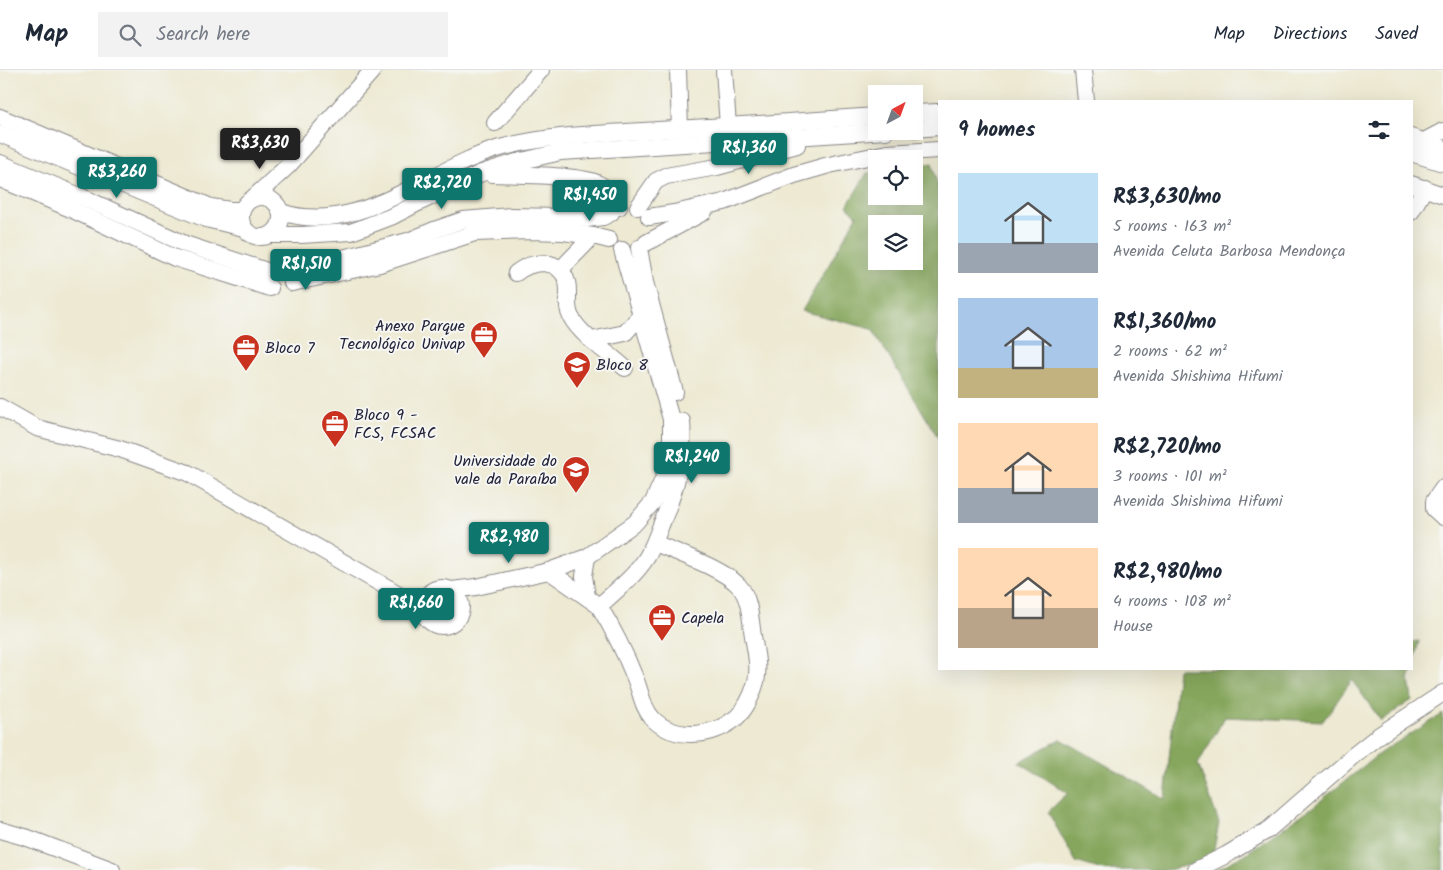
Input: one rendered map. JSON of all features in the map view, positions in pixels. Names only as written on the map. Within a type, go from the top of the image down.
[{"type":"street","points":[[373,70],[289,165],[247,204],[241,222],[244,228],[254,237],[351,232],[393,216],[418,202],[480,174],[517,162],[560,144],[680,129],[868,117]]},
{"type":"street","points":[[495,123],[541,70]]},
{"type":"street","points":[[678,70],[680,129]]},
{"type":"street","points":[[724,70],[728,126]]},
{"type":"street","points":[[1083,70],[1086,100]]},
{"type":"street","points":[[923,113],[938,112]]},
{"type":"street","points":[[0,117],[211,207],[230,210],[264,197],[292,215],[315,218],[337,217],[367,208],[458,164],[500,148],[868,133]]},
{"type":"street","points":[[923,128],[938,127]]},
{"type":"street","points":[[1418,139],[1443,131]]},
{"type":"street","points":[[0,134],[206,219],[244,228]]},
{"type":"street","points":[[593,602],[625,584],[647,557],[674,495],[683,446],[681,416],[645,282],[643,246],[652,232],[644,212],[656,181],[666,176],[717,168],[769,152],[839,135]]},
{"type":"street","points":[[1418,139],[1443,148]]},
{"type":"street","points":[[291,277],[380,264],[475,233],[564,232],[608,242],[629,251],[643,246],[724,202],[794,175],[829,165],[887,153],[938,150]]},
{"type":"street","points":[[1413,155],[1443,163]]},
{"type":"street","points":[[0,163],[270,280]]},
{"type":"street","points":[[272,235],[280,225],[278,207],[289,165]]},
{"type":"street","points":[[480,174],[547,176],[597,182],[608,190],[615,210]]},
{"type":"street","points":[[0,179],[73,210],[175,258],[270,280]]},
{"type":"street","points":[[1413,205],[1418,186],[1443,195]]},
{"type":"street","points":[[291,277],[408,241],[463,220],[511,216],[587,219],[603,217],[625,205],[644,212],[674,213],[724,202]]},
{"type":"street","points":[[476,587],[462,606],[458,618],[447,626],[440,626],[428,620],[423,608],[423,602],[429,592],[440,587],[452,590],[476,587],[549,571],[587,557],[635,523],[653,502],[664,477],[671,447],[671,419],[641,315],[608,242],[605,226],[615,210]]},
{"type":"street","points":[[560,270],[608,242]]},
{"type":"street","points":[[516,273],[531,264],[540,262],[550,264],[560,270],[567,282],[568,307],[571,316],[592,340],[621,365],[625,333],[641,315]]},
{"type":"street","points":[[277,268],[286,269],[291,277],[289,290],[281,294],[273,292],[270,280],[277,268]]},
{"type":"street","points":[[592,340],[625,333]]},
{"type":"street","points":[[0,407],[37,428],[120,449],[188,473],[423,608]]},
{"type":"street","points":[[1443,488],[1434,501],[1434,509],[1443,517]]},
{"type":"street","points":[[587,557],[584,576],[593,602],[610,626],[635,678],[645,709],[663,727],[683,734],[698,734],[710,731],[736,718],[752,695],[756,685],[758,672],[749,607],[745,595],[738,585],[718,572],[654,543]]},
{"type":"street","points":[[549,571],[593,602]]},
{"type":"street","points":[[452,590],[460,599],[462,606]]},
{"type":"street","points":[[1196,870],[1268,830],[1378,736],[1443,693]]},
{"type":"street","points":[[0,830],[28,838],[112,870]]},
{"type":"green space","points":[[932,163],[938,188],[938,437],[872,329],[802,311],[857,216],[847,206],[867,173],[868,205],[923,205],[923,164]]},
{"type":"green space","points":[[1419,641],[1413,664],[1413,642]]},
{"type":"green space","points":[[1178,670],[1412,670],[1409,680],[1412,700],[1381,721],[1352,680],[1323,721],[1225,717],[1198,764],[1219,823],[1212,859],[1168,870],[1103,870],[1076,862],[1048,812],[1068,793],[1019,762],[1061,739],[1165,799]]},
{"type":"green space","points":[[1443,714],[1443,870],[1215,870],[1244,855],[1314,806],[1380,753]]},
{"type":"place","name":"Anexo Parque Tecnológico Univap","points":[[484,359]]},
{"type":"place","name":"Bloco 7","points":[[246,372]]},
{"type":"place","name":"Bloco 8","points":[[577,389]]},
{"type":"place","name":"Bloco 9 - FCS, FCSAC","points":[[335,448]]},
{"type":"place","name":"Universidade do vale da Paraíba","points":[[576,494]]},
{"type":"place","name":"Capela","points":[[662,642]]}]
